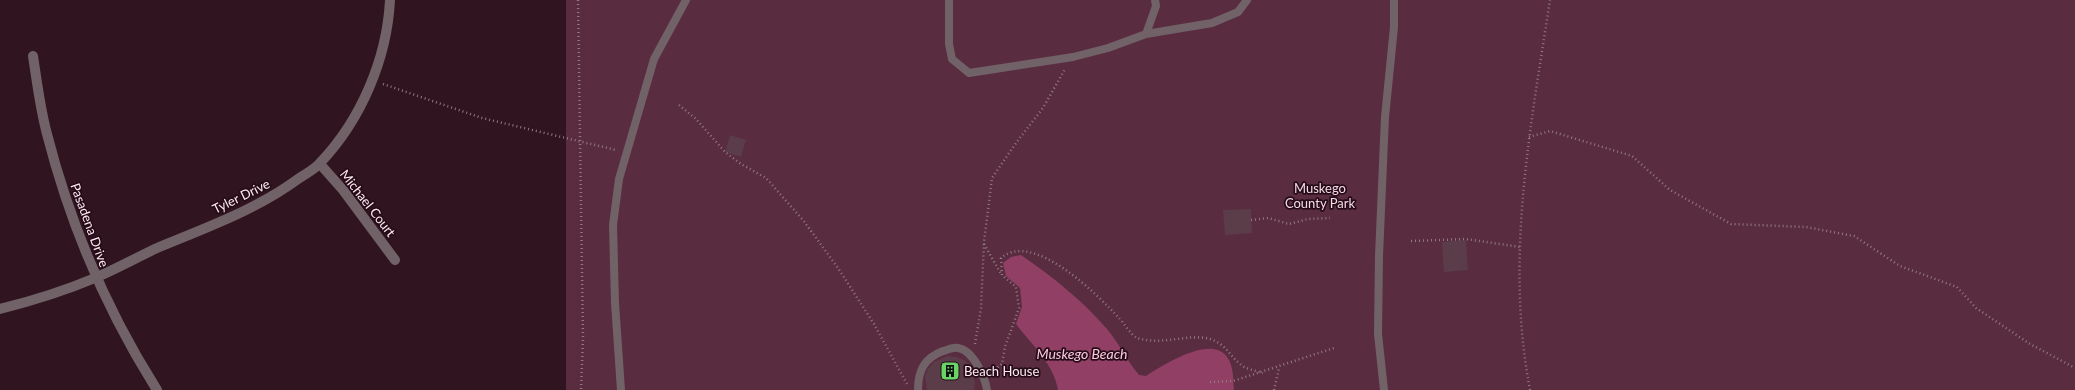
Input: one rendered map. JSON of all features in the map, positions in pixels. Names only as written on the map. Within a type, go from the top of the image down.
[{"type":"street","name":"Tyler Drive","points":[[0,309],[29,302],[96,278],[126,262],[251,208],[284,189],[320,164],[355,116],[372,81],[385,40],[390,0]]},
{"type":"street","name":"Pasadena Drive","points":[[33,56],[46,132],[58,175],[96,278],[124,333],[157,390]]},
{"type":"street","name":"Michael Court","points":[[320,164],[343,190],[395,260]]},
{"type":"lane","points":[[621,390],[615,303],[613,225],[619,179],[654,59],[686,0]]},
{"type":"lane","points":[[949,0],[949,44],[952,59],[969,73],[1073,57],[1108,48],[1146,34],[1212,23],[1238,12],[1247,0]]},
{"type":"lane","points":[[1146,34],[1156,6],[1155,0]]},
{"type":"lane","points":[[1384,390],[1378,334],[1379,271],[1385,117],[1394,27],[1394,0]]},
{"type":"lane","points":[[918,390],[918,379],[923,366],[933,355],[958,348],[967,352],[973,359],[984,377],[987,390]]},
{"type":"path","points":[[578,0],[583,338],[581,390]]},
{"type":"path","points":[[1530,390],[1522,349],[1520,247],[1524,172],[1550,0]]},
{"type":"path","points":[[973,359],[981,308],[984,242],[992,178],[1016,143],[1043,108],[1073,57]]},
{"type":"path","points":[[372,81],[482,118],[626,152]]},
{"type":"path","points":[[679,105],[696,119],[725,152],[741,164],[766,178],[803,220],[838,268],[870,318],[910,390]]},
{"type":"path","points":[[1529,137],[1550,131],[1632,156],[1670,190],[1731,224],[1806,227],[1854,236],[1900,266],[1957,287],[1976,308],[2030,344],[2075,368]]},
{"type":"path","points":[[1251,220],[1268,218],[1289,224],[1308,219],[1330,218]]},
{"type":"path","points":[[1411,241],[1466,239],[1520,247]]},
{"type":"path","points":[[984,242],[1002,275],[1016,287],[1019,308],[1005,347],[1002,364],[984,377]]},
{"type":"path","points":[[1002,275],[1001,258],[1006,254],[1018,250],[1040,255],[1091,288],[1136,337],[1168,342],[1193,338],[1210,339],[1228,350],[1241,365],[1262,373]]},
{"type":"path","points":[[1210,382],[1233,382],[1279,368],[1334,348]]},
{"type":"path","points":[[1274,390],[1279,368]]},
{"type":"green space","name":"Muskego County Park","points":[[566,0],[2075,0],[2075,390],[566,390]]},
{"type":"water","name":"Muskego Beach","points":[[1021,255],[1077,298],[1097,318],[1111,334],[1139,375],[1146,376],[1186,354],[1199,350],[1210,349],[1220,351],[1227,357],[1233,373],[1234,390],[1058,390],[1056,381],[1047,363],[1016,324],[1022,307],[1020,288],[1006,276],[1003,263],[1011,257]]},
{"type":"building","points":[[730,135],[746,140],[741,157],[725,152]]},
{"type":"building","points":[[1251,209],[1252,233],[1225,235],[1223,210]]},
{"type":"building","points":[[1466,240],[1468,270],[1444,272],[1442,242]]},
{"type":"building","name":"Beach House","points":[[947,356],[964,360],[970,366],[975,382],[974,390],[927,390],[925,376],[928,369],[934,362]]},
{"type":"place","name":"Beach House","points":[[950,371]]}]
